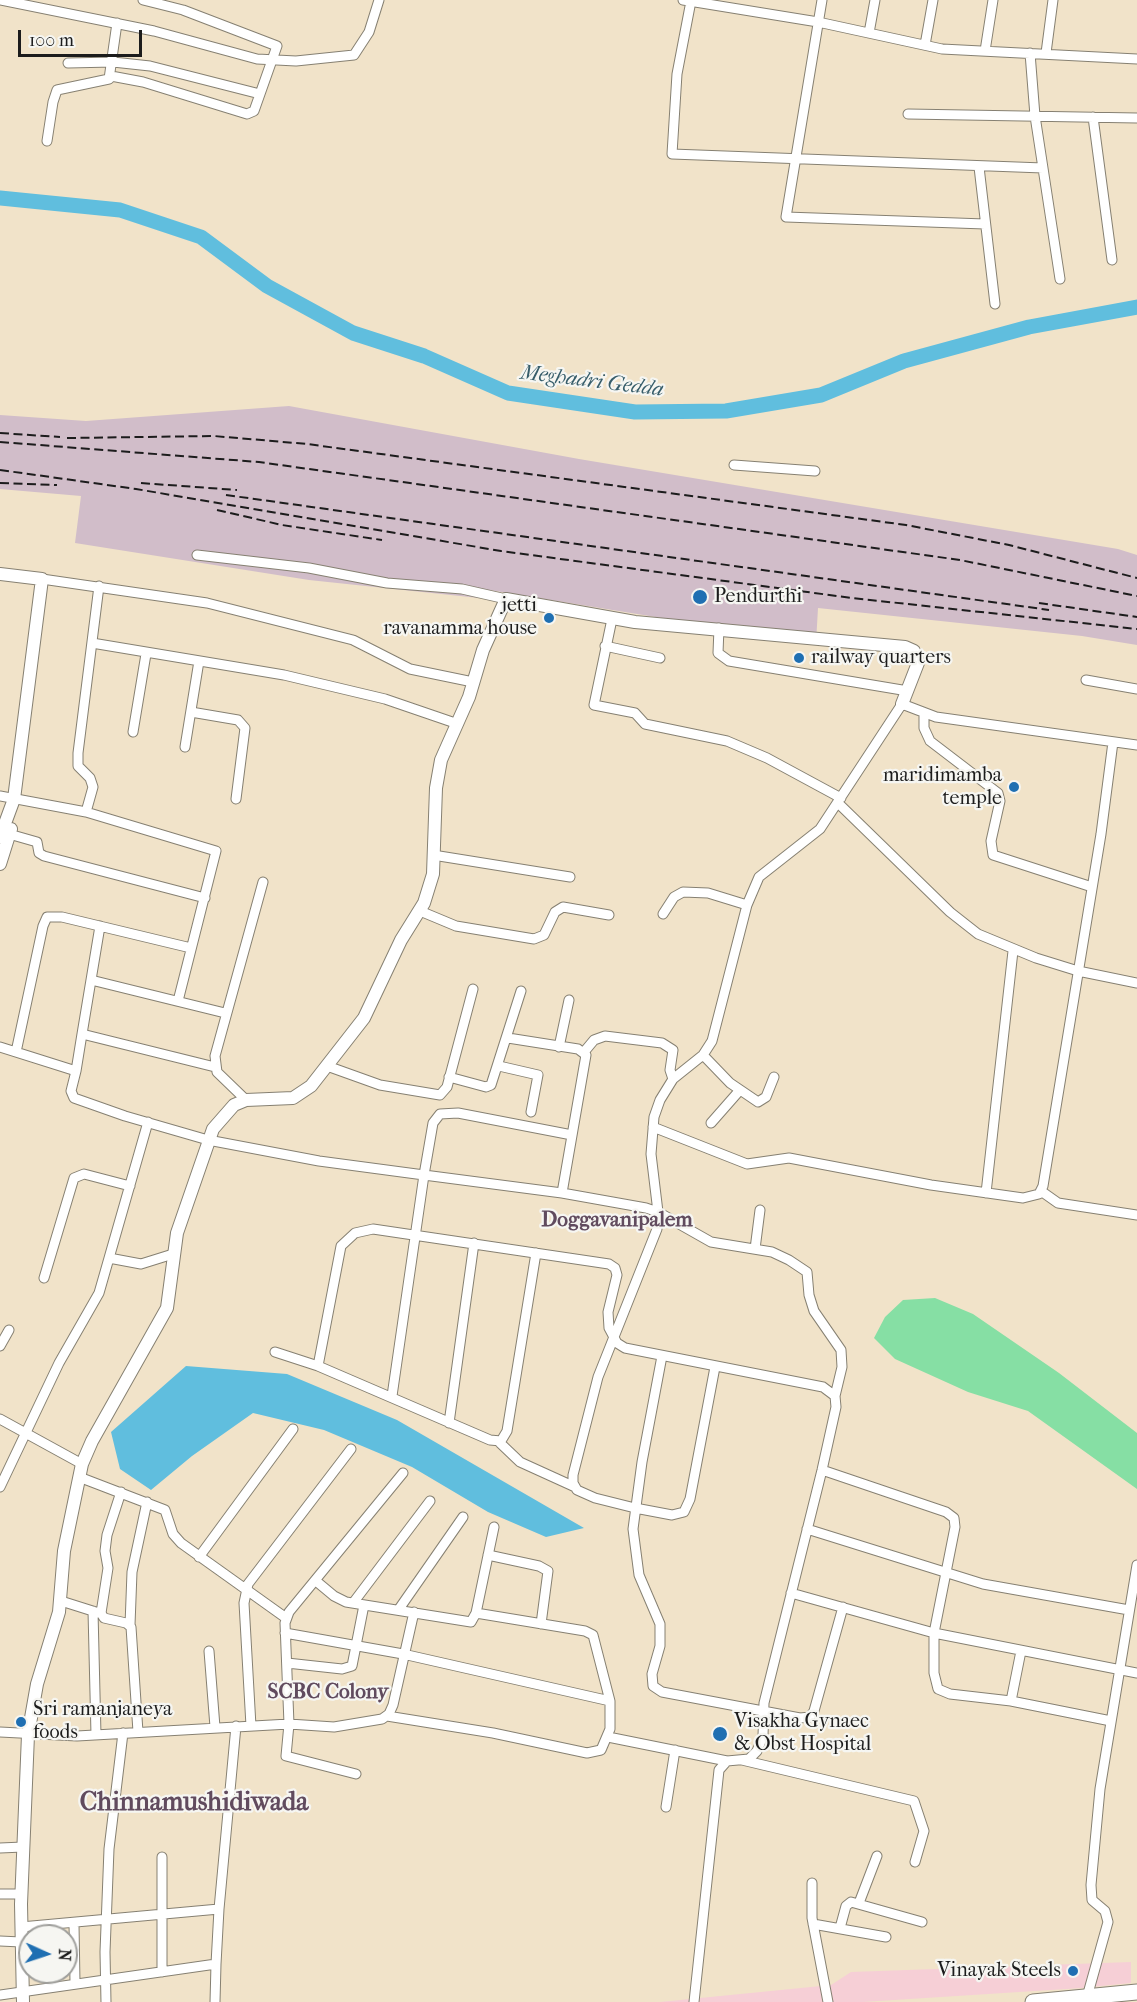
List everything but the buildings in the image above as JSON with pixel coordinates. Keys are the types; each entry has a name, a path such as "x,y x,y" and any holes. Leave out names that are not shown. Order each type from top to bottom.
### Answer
{"main road":[{"path":"1033,2002 1086,1999 1137,1992"},
{"path":"1107,2002 1137,1998"}],"street":[{"path":"1,0 117,23 234,54 273,61 333,59 354,55 367,38 379,0"},
{"path":"111,76 143,82 249,115 254,112 277,46 183,10 143,0"},
{"path":"822,0 786,217 985,224"},
{"path":"869,33 875,0"},
{"path":"925,45 933,0"},
{"path":"985,51 993,0"},
{"path":"1046,53 1053,0"},
{"path":"1043,168 672,154 677,74 687,1 818,22 942,49 1137,58"},
{"path":"47,141 57,90 76,84 105,81 111,76 117,23"},
{"path":"1030,52 1035,116 1060,279"},
{"path":"68,63 113,62 166,69 260,94"},
{"path":"908,114 1137,118"},
{"path":"1093,117 1112,260"},
{"path":"979,167 995,304"},
{"path":"734,465 815,471"},
{"path":"198,555 330,570 387,583 462,590 612,619 905,647 914,651 918,663 902,704 863,760 840,801 820,829 759,877 747,905 712,1041 703,1055 673,1079 660,1100 653,1126 651,1154 658,1212 654,1242 612,1337 598,1377 573,1475 575,1487"},
{"path":"0,574 99,586 229,609 353,640 410,669 473,682"},
{"path":"0,864 4,836 14,799 42,579"},
{"path":"86,812 93,787 90,778 78,766 77,760 99,586"},
{"path":"21,1924 28,1735 37,1684 61,1601 64,1551 82,1464 92,1441 167,1308 171,1296 173,1254 183,1211 208,1140 226,1110 246,1100 293,1098 311,1086 371,1006 401,940 420,910 431,882 438,771 445,748 458,723 483,650 506,599"},
{"path":"612,619 594,699 596,706 635,713 645,724 727,741 767,758 840,801 950,912 978,934 1013,951 1078,970 1137,983"},
{"path":"719,628 718,653 729,661 908,691"},
{"path":"92,644 313,682 385,699 458,723"},
{"path":"605,646 660,658"},
{"path":"133,732 146,654"},
{"path":"185,747 199,661"},
{"path":"1086,680 1137,689"},
{"path":"902,704 924,715 1137,745"},
{"path":"191,712 238,720 245,728 236,799"},
{"path":"924,715 924,728 930,741 998,793 1000,807 991,853 1092,887"},
{"path":"653,1126 747,1164 789,1158 986,1193 1031,1198 1041,1191 1092,887 1113,742"},
{"path":"0,796 86,812 216,851 178,1001"},
{"path":"4,836 37,842 39,853 44,856 205,898"},
{"path":"434,855 570,877"},
{"path":"215,1067 225,1013 262,882"},
{"path":"663,914 674,897 683,892 708,894 747,905"},
{"path":"420,910 456,926 534,939 544,935 555,912 563,907 609,915"},
{"path":"16,1052 47,917 56,915 191,948"},
{"path":"100,926 71,1091 76,1100 208,1140 319,1161 562,1193 658,1212 711,1242 778,1254 807,1272 809,1295 814,1311 841,1350 843,1367 822,1470 763,1710 765,1729 760,1744 753,1756 742,1760 727,1761 608,1737"},
{"path":"986,1193 1013,951"},
{"path":"91,980 225,1013"},
{"path":"327,1066 380,1085 436,1096 443,1094 473,989"},
{"path":"449,1077 489,1086 499,1066 521,991"},
{"path":"559,1047 569,1000"},
{"path":"82,1034 215,1067 246,1100"},
{"path":"562,1193 587,1063 584,1052 589,1044 605,1036 662,1043 673,1050 670,1070 673,1079"},
{"path":"508,1038 584,1052"},
{"path":"0,1049 76,1071"},
{"path":"703,1055 740,1090 761,1102 766,1097 774,1077"},
{"path":"499,1066 538,1075 531,1112"},
{"path":"711,1123 740,1090"},
{"path":"392,1396 433,1124 440,1114 458,1113 572,1135"},
{"path":"0,1485 62,1356 99,1293 148,1122"},
{"path":"44,1278 74,1178 84,1174 130,1186"},
{"path":"1041,1191 1058,1203 1137,1215"},
{"path":"755,1249 760,1210"},
{"path":"318,1366 341,1246 350,1237 365,1230 415,1234 603,1262 615,1268 616,1281 607,1320 612,1337 625,1348 824,1387 836,1396"},
{"path":"449,1423 474,1243"},
{"path":"498,1441 503,1440 507,1431 537,1253"},
{"path":"110,1258 141,1264 173,1254"},
{"path":"0,1346 9,1330"},
{"path":"275,1352 318,1366 392,1396 449,1423 498,1441 520,1462 595,1498 672,1515 687,1509 715,1366"},
{"path":"662,1356 635,1508 633,1542 639,1575 657,1613 660,1632 652,1674 653,1686 662,1692 800,1718 812,1714 843,1607"},
{"path":"0,1419 82,1464"},
{"path":"199,1557 293,1429"},
{"path":"251,1726 244,1621 246,1590 260,1566 351,1449"},
{"path":"822,1470 952,1515 955,1524 934,1634 934,1673 938,1689 950,1694 1011,1701 1111,1721"},
{"path":"357,1774 289,1759 286,1754 289,1724 286,1618 403,1473"},
{"path":"79,1477 147,1502 168,1513 176,1538 199,1557 286,1618"},
{"path":"96,1735 97,1612 108,1568 105,1551 107,1535 121,1492"},
{"path":"353,1603 430,1501"},
{"path":"138,1732 130,1625 132,1572 147,1502"},
{"path":"399,1609 463,1517"},
{"path":"316,1581 334,1596 353,1603 399,1609 468,1623 476,1613 494,1527"},
{"path":"807,1529 945,1574 1020,1592 1058,1596 1129,1610"},
{"path":"488,1555 539,1566 548,1572 541,1624"},
{"path":"1086,1999 1108,1922 1106,1911 1095,1903 1090,1893 1100,1790 1137,1565"},
{"path":"792,1593 934,1634 1137,1673"},
{"path":"61,1601 97,1612 104,1618 130,1625"},
{"path":"287,1663 346,1669 354,1663 364,1605"},
{"path":"387,1716 393,1705 414,1612"},
{"path":"0,1732 28,1735 96,1735 236,1726 289,1724 334,1726 387,1716 594,1754 602,1750 608,1737 610,1701 593,1635 585,1631 476,1613"},
{"path":"285,1633 358,1644 610,1701"},
{"path":"209,1651 215,1727"},
{"path":"1011,1701 1021,1651"},
{"path":"215,2002 219,1909 236,1726"},
{"path":"106,2002 105,1920 109,1849 123,1733"},
{"path":"666,1807 675,1750"},
{"path":"742,1760 914,1801 924,1831 915,1862"},
{"path":"694,2002 718,1775 720,1767 727,1761"},
{"path":"0,1848 23,1847"},
{"path":"859,1903 877,1856"},
{"path":"162,1857 162,1971"},
{"path":"812,1883 813,1924 828,2002"},
{"path":"0,1894 21,1894"},
{"path":"840,1928 848,1903 859,1903 922,1922"},
{"path":"74,1924 219,1909"},
{"path":"813,1924 886,1937"},
{"path":"0,1941 18,1942"},
{"path":"78,1982 216,1964"},
{"path":"0,1995 23,1997 71,1984"}],"shaded area":[{"path":"289,406 579,459 1118,549 1137,555 1137,645 1082,636 818,608 816,643 489,590 479,598 309,580 75,543 81,496 0,489 0,415 86,421"},
{"path":"1131,1962 1131,1983 1082,1988 863,2002 660,2002 831,1985 851,1972"}],"green space":[{"path":"935,1298 973,1314 1059,1373 1137,1433 1137,1489 1028,1411 968,1392 895,1359 874,1338 885,1317 903,1300"}],"water":[{"path":"186,1366 287,1374 397,1420 584,1528 546,1537 488,1512 412,1467 324,1430 253,1413 192,1456 151,1490 120,1469 111,1432"}],"waterway":[{"name":"Meghadri Gedda","path":"0,198 120,210 201,237 267,286 353,333 424,356 508,393 635,412 726,411 821,395 904,361 1029,327 1137,307"}],"railway":[{"path":"0,433 60,437"},
{"path":"67,438 214,436 307,444 906,525 1009,545 1137,578"},
{"path":"0,442 259,462 960,560 1137,596"},
{"path":"0,470 136,489 501,551 852,598 1137,629"},
{"path":"0,483 57,485"},
{"path":"141,483 237,490"},
{"path":"226,495 1049,610"},
{"path":"217,510 282,525 382,540"},
{"path":"1039,603 1137,617"}],"place":[{"name":"Pendurthi","path":"700,597"},
{"name":"jetti ravanamma house","path":"549,618"},
{"name":"railway quarters","path":"799,658"},
{"name":"maridimamba temple","path":"1014,787"},
{"name":"Sri ramanjaneya foods","path":"21,1722"},
{"name":"Visakha Gynaec & Obst Hospital","path":"720,1734"},
{"name":"Vinayak Steels","path":"1073,1971"}],"district":[{"name":"Doggavanipalem","path":"617,1221"},
{"name":"SCBC Colony","path":"328,1693"},
{"name":"Chinnamushidiwada","path":"194,1804"}]}
